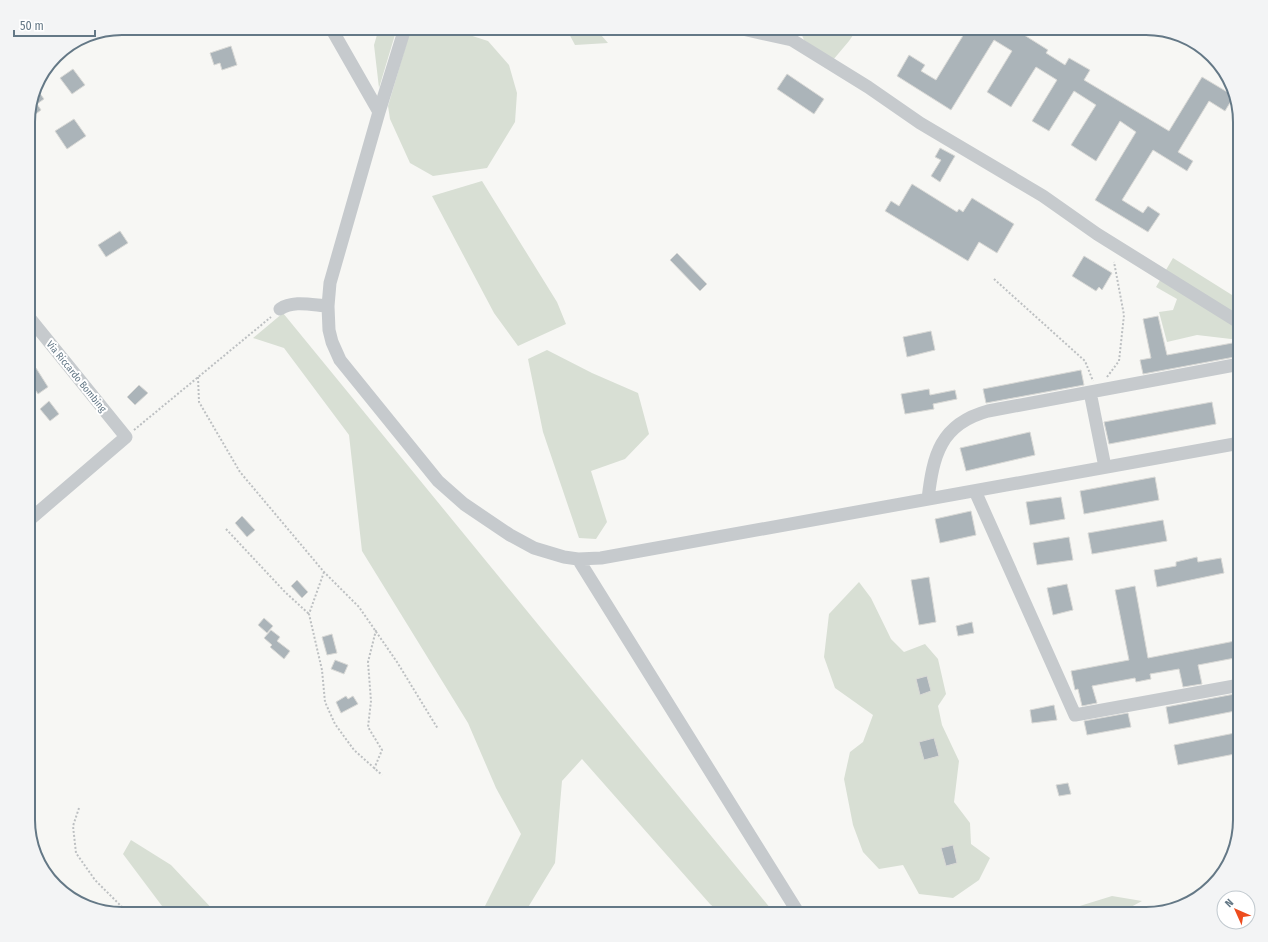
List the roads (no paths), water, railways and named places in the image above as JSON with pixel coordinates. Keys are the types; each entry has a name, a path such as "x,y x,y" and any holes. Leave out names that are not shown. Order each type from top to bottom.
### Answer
{"street":[{"path":"335,35 379,112"},
{"path":"403,35 330,283 328,306 330,336 340,360 444,487 476,512 510,535 534,548 553,555 578,559 601,558 1233,444"},
{"path":"770,35 792,40 868,86 920,123 1043,196 1097,234 1233,319"},
{"path":"280,310 289,304 328,306"},
{"name":"Via Riccardo Bombing","path":"35,325 126,437 35,515"},
{"path":"928,499 932,468 940,445 951,431 965,420 977,414 1233,365"},
{"path":"1093,392 1105,467"},
{"path":"976,491 1075,715 1233,686"},
{"path":"578,559 795,907"}]}
